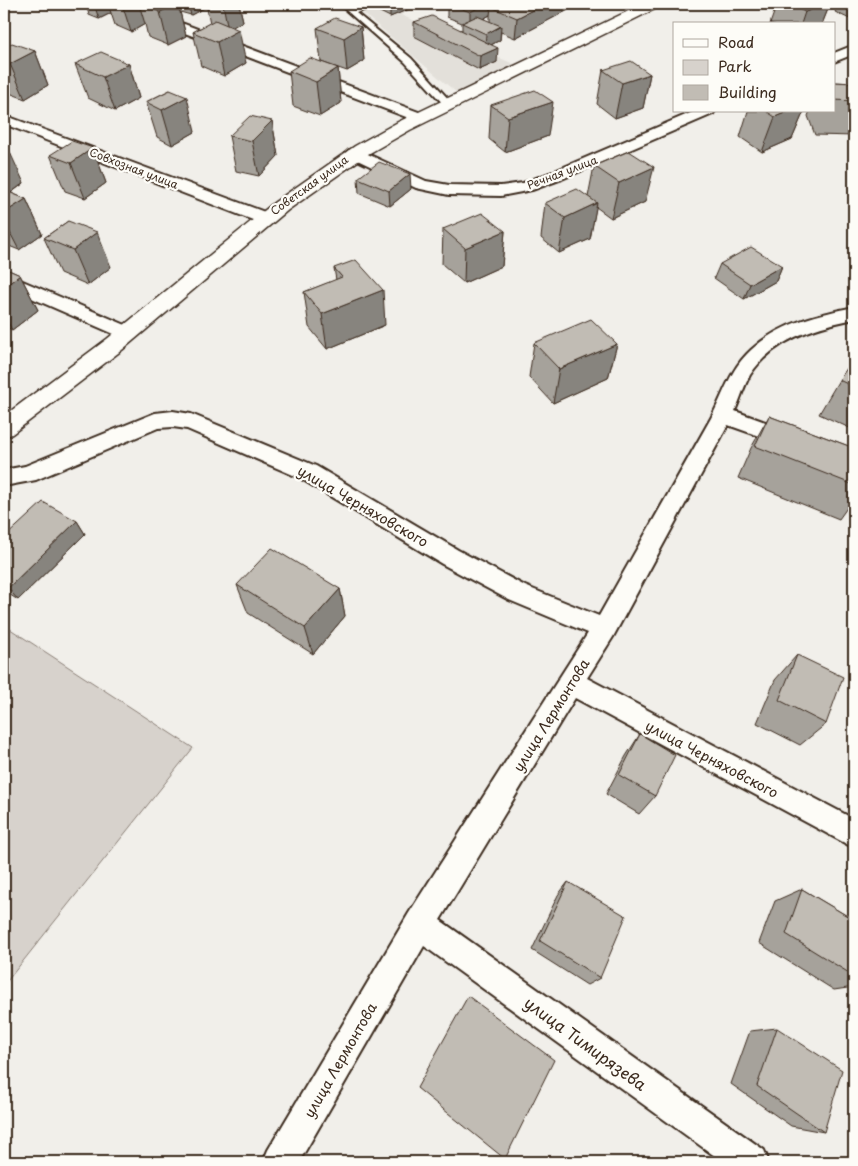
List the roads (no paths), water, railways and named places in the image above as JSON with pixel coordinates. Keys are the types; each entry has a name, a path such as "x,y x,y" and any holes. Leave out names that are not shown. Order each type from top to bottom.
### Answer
{"street":[{"path":"120,4 419,117"},
{"name":"Советская улица","path":"4,428 128,334 264,218 354,153 419,117 449,105 654,4"},
{"path":"836,57 854,49"},
{"name":"Речная улица","path":"354,153 422,185 448,190 501,191 526,187 556,176 706,112"},
{"name":"Совхозная улица","path":"4,119 264,218"},
{"path":"4,278 128,334"},
{"name":"улица Лермонтова","path":"280,1162 420,924 604,629 723,415 742,372 757,355 774,341 795,329 816,321 854,313"},
{"path":"723,415 854,462"},
{"name":"улица Черняховского","path":"4,478 28,474 155,421 173,419 191,422 308,472 450,558 517,593 604,629"},
{"name":"улица Черняховского","path":"571,683 854,834"},
{"name":"улица Тимирязева","path":"420,924 752,1162"}],"lane":[{"path":"342,4 408,60 449,105"},
{"path":"352,12 375,4"}]}
